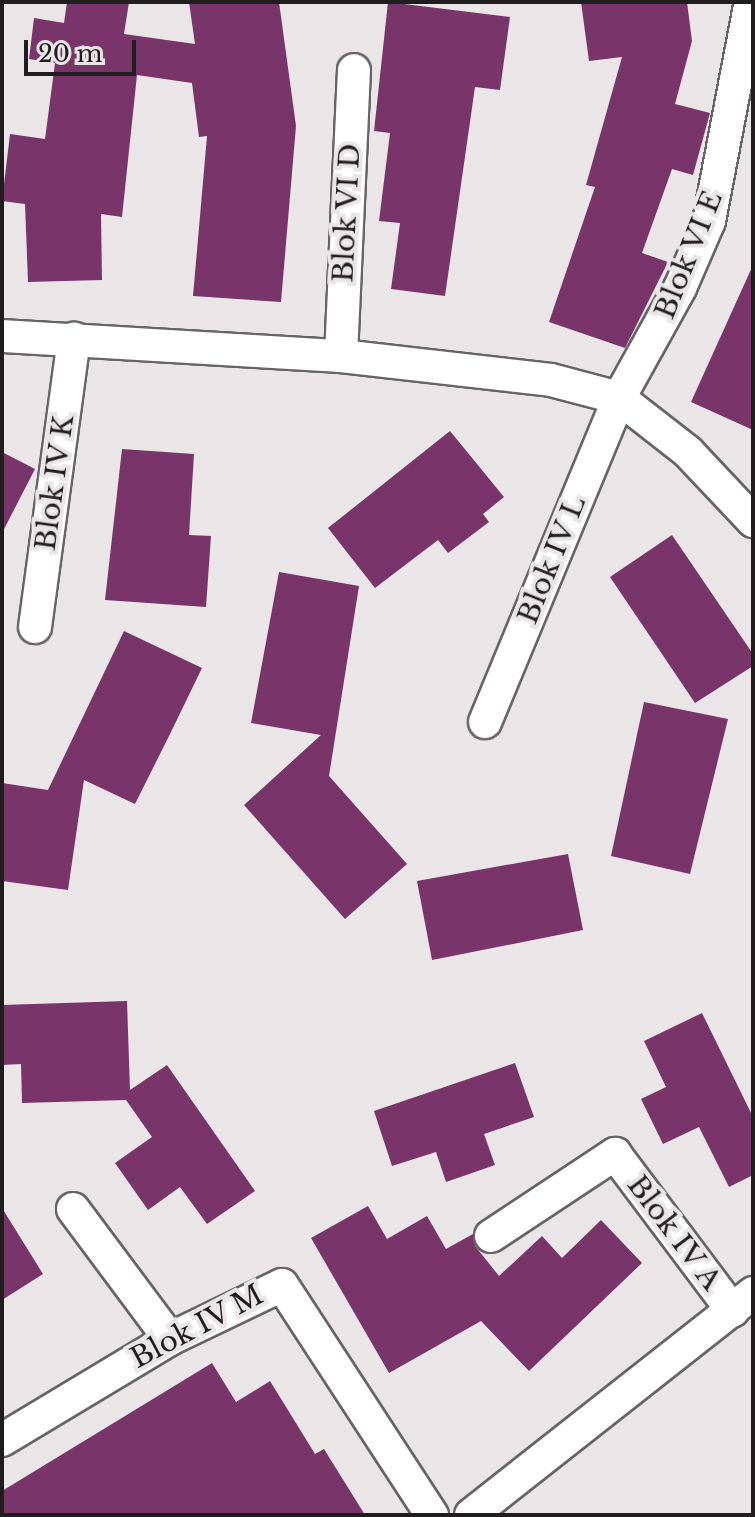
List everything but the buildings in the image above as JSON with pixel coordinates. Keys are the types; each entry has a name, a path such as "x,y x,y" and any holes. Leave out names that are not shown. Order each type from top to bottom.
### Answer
{"street":[{"name":"Blok VI E","path":"619,398 680,288 709,221 750,7"},
{"name":"Blok VI D","path":"341,356 354,70"},
{"path":"2,336 341,356 551,380 619,398 688,452 753,521"},
{"name":"Blok IV K","path":"35,627 74,339"},
{"name":"Blok IV L","path":"485,722 619,398"},
{"name":"Blok IV A","path":"491,1236 615,1154 743,1302"},
{"path":"73,1209 170,1339"},
{"name":"Blok IV M","path":"2,1440 170,1339 282,1285 432,1515"},
{"path":"471,1515 743,1302"}]}
